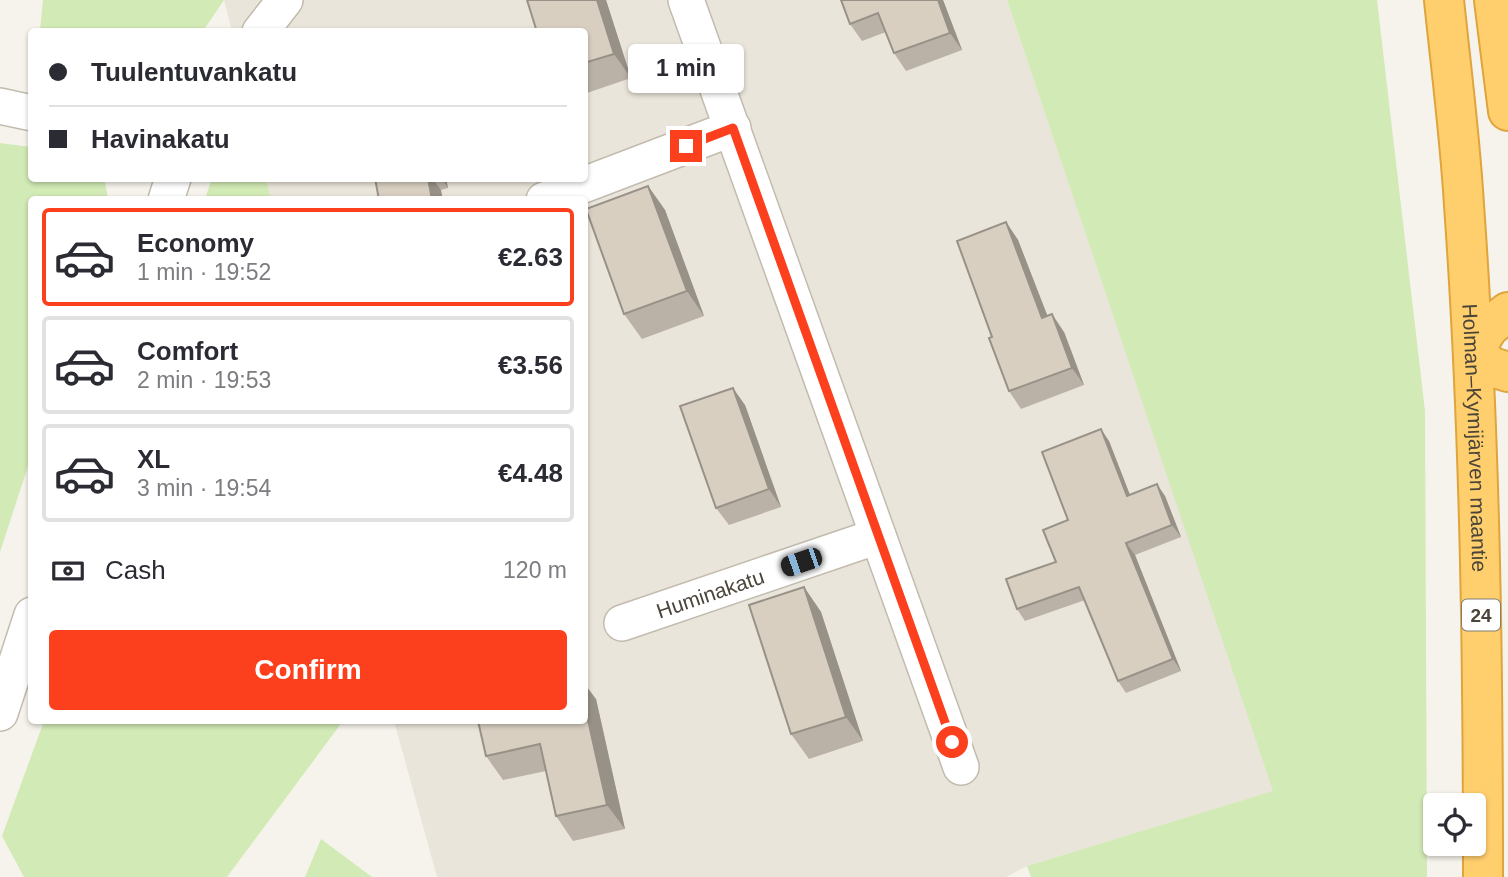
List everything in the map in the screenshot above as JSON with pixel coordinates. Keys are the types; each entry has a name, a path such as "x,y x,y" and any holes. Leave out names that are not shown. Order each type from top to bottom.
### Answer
{"highway":[{"name":"Holman–Kymijärven maantie","path":"1444,0 1464,203 1473,352 1483,673 1483,877"},
{"path":"1494,0 1508,111"},
{"path":"1508,312 1489,327 1473,352 1492,367 1508,372"}],"street":[{"path":"263,28 285,0"},
{"path":"686,0 961,768"},
{"path":"0,106 28,112"},
{"path":"554,196 733,128"},
{"name":"Huminakatu","path":"622,623 878,536"},
{"path":"0,713 28,627"}],"shaded area":[{"path":"224,0 1007,0 1274,791 1027,866 1006,877 437,877 395,724 588,724 588,196 270,196 267,182 588,182 588,28 231,28"}],"green space":[{"path":"43,0 224,0 205,28 40,28"},
{"path":"1007,0 1377,0 1425,411 1427,793 1423,793 1423,856 1427,856 1427,877 1031,877 1027,866 1273,791"},
{"path":"0,143 28,147 28,182 105,182 108,196 28,196 28,466 0,552"},
{"path":"211,182 267,182 270,196 206,196"},
{"path":"43,724 341,724 227,877 24,877 2,836"},
{"path":"321,839 372,877 305,877"}],"building":[{"path":"527,0 597,0 614,54 588,62 588,28 536,28"},
{"path":"841,0 938,0 950,33 894,53 878,13 850,24"},
{"path":"376,182 429,182 431,196 378,196"},
{"path":"648,186 687,291 624,314 588,208"},
{"path":"1006,222 1042,318 1052,314 1072,368 1009,391 957,241"},
{"path":"733,388 769,489 716,508 680,406"},
{"path":"1101,429 1127,496 1157,484 1172,525 1126,543 1173,659 1118,681 1079,587 1017,609 1006,579 1056,562 1043,530 1068,520 1042,452"},
{"path":"804,587 846,717 791,734 749,605"},
{"path":"588,720 607,805 556,816 540,744 486,756 479,724 588,724"}],"route":[{"path":"686,146 733,128 952,742"}]}
